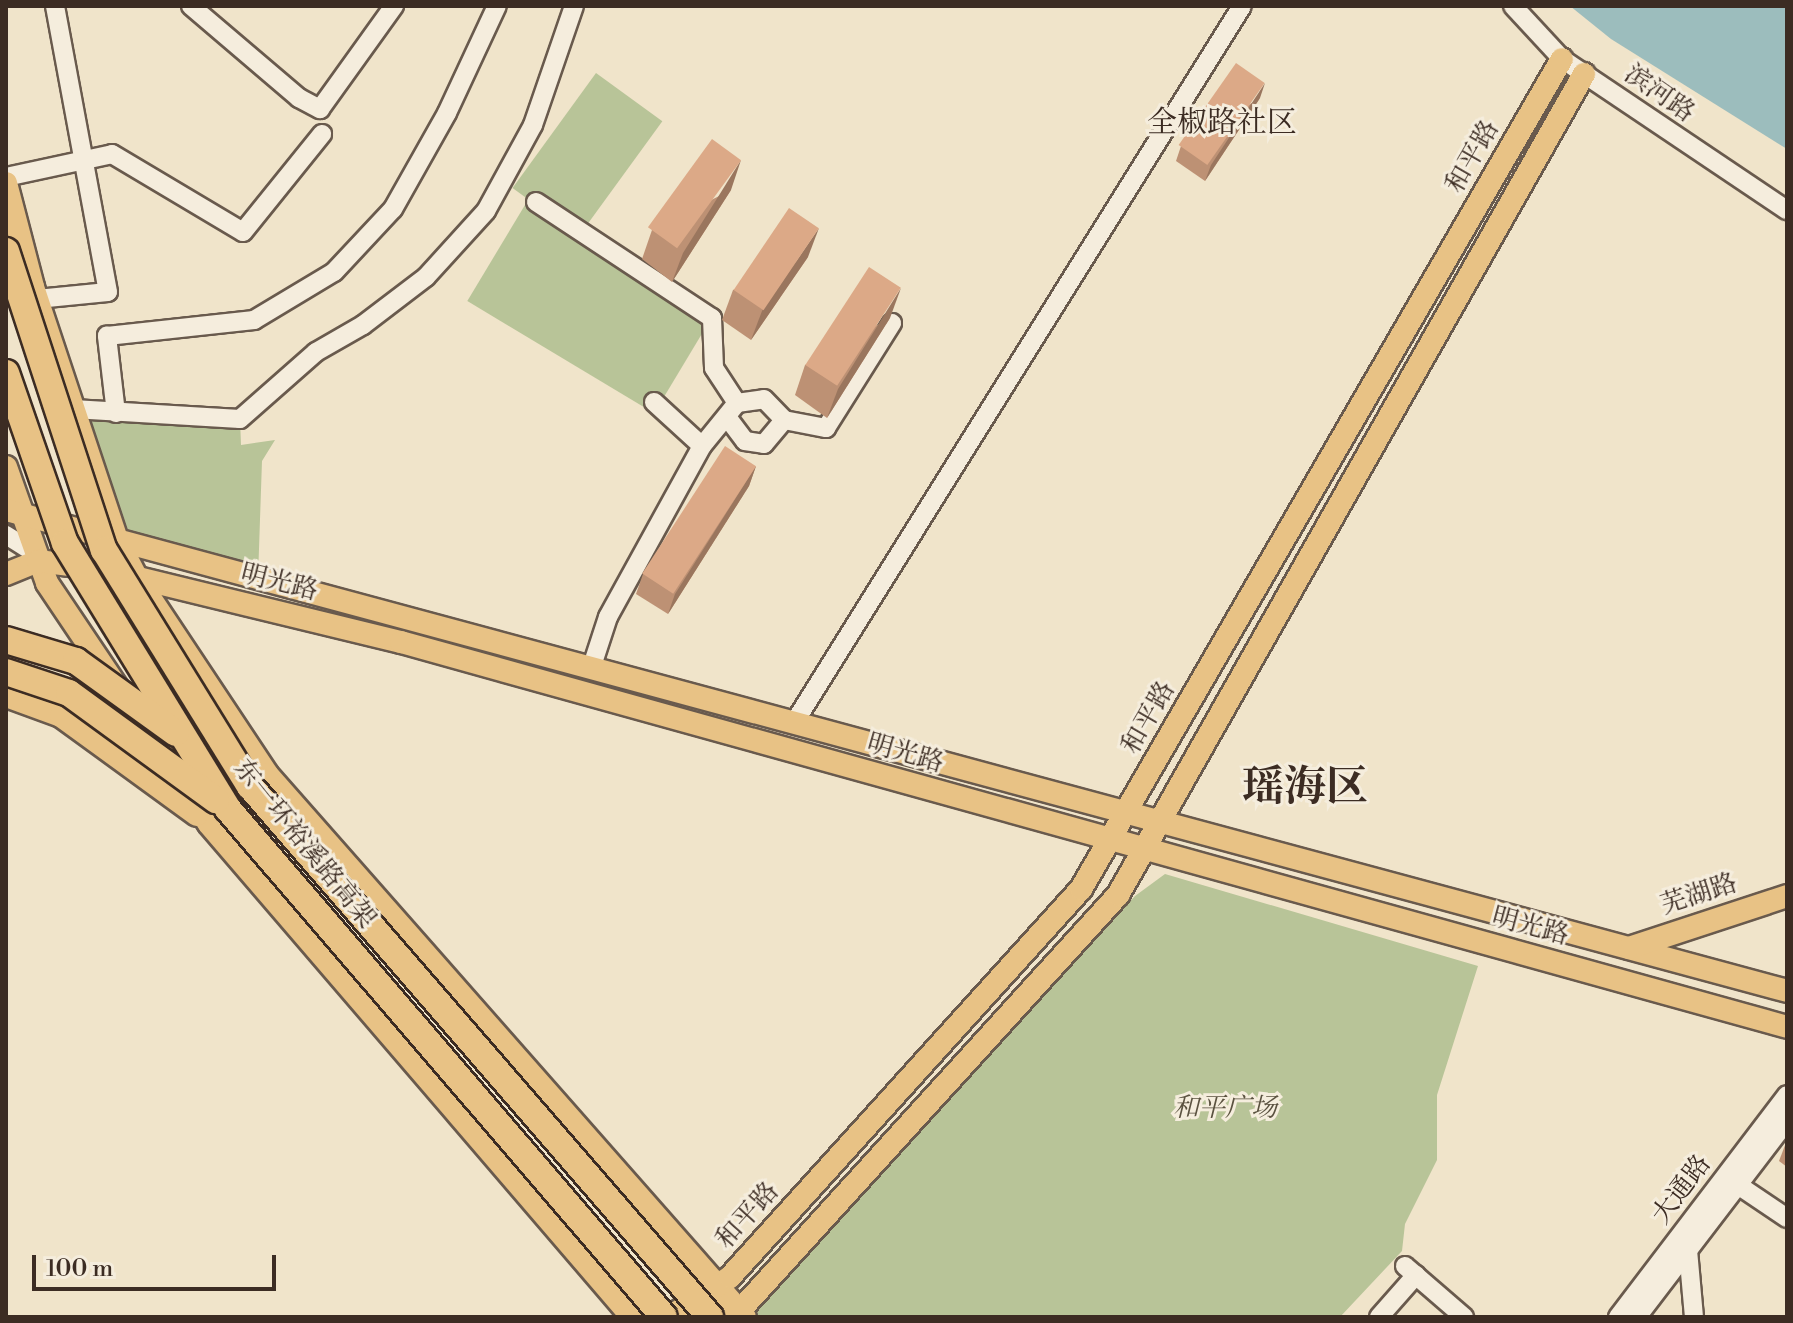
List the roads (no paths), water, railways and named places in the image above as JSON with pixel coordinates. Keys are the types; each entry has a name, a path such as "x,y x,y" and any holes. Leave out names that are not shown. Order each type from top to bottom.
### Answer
{"highway":[{"name":"东一环裕溪路高架","path":"6,251 104,550 250,786 710,1317"},
{"name":"东一环裕溪路高架","path":"6,373 65,543 218,816 667,1317"},
{"path":"6,640 76,661 250,786"},
{"path":"6,672 69,693 218,816"}],"main road":[{"name":"和平路","path":"667,1317 717,1286 1081,889 1562,59"},
{"path":"6,183 37,299 73,409 117,540 137,578 267,774 740,1315 1118,895 1584,74"},
{"path":"6,467 13,512 41,559 47,583 218,816 632,1317"},
{"name":"明光路","path":"13,512 1787,991"},
{"name":"明光路","path":"41,559 137,578 401,642 1787,1027"},
{"path":"6,574 41,559"},
{"path":"6,696 61,716 218,816"},
{"name":"芜湖路","path":"1628,948 1787,896"}],"street":[{"path":"37,299 108,292 55,6"},
{"path":"191,6 299,98 320,109 394,6"},
{"path":"116,413 107,336 254,320 334,272 393,209 447,113 497,6"},
{"path":"73,409 240,419 316,352 363,325 426,277 486,211 533,125 574,6"},
{"path":"794,723 1242,6"},
{"name":"滨河路","path":"1513,6 1562,59 1787,210"},
{"path":"6,177 112,154 243,232 322,134"},
{"path":"536,202 712,318 714,368 745,441 764,444 784,420"},
{"path":"591,669 608,617 702,446 732,410 764,399 784,420 826,428 892,323"},
{"path":"654,402 702,446"},
{"path":"6,535 182,646"},
{"name":"大通路","path":"1618,1317 1787,1095"},
{"name":"大通路","path":"1637,1317 1787,1121"},
{"path":"1738,1185 1787,1218"},
{"path":"1688,1250 1694,1317"},
{"path":"1379,1317 1410,1270 1464,1317"},
{"path":"1651,1298 1660,1317"}],"water":[{"path":"1570,6 1787,6 1787,149 1611,39"}],"district":[{"name":"全椒路社区","path":"1222,123"},
{"name":"瑶海区","path":"1305,788"}],"park label":[{"name":"和平广场","path":"1225,1109"}]}
